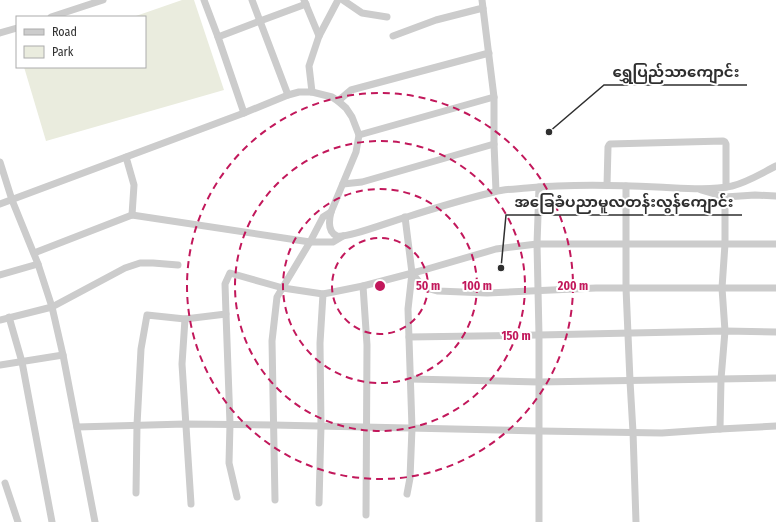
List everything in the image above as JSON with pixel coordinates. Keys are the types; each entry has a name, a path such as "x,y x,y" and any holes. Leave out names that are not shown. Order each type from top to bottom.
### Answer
{"street":[{"path":"54,16 91,2 104,0"},
{"path":"204,0 244,113"},
{"path":"252,0 288,94"},
{"path":"312,92 309,66 319,36 338,0"},
{"path":"343,0 362,13 387,17"},
{"path":"482,0 494,97 496,191"},
{"path":"218,37 305,2 319,36"},
{"path":"393,36 436,20 483,8"},
{"path":"0,33 16,28"},
{"path":"338,101 351,90 489,53"},
{"path":"0,204 244,113 288,94 312,92 332,97 346,108 352,117 359,135 356,152 328,221 331,230 338,236 344,236"},
{"path":"359,135 494,97"},
{"path":"607,185 608,147 610,144 723,141 726,144 726,187"},
{"path":"343,184 362,182 494,144"},
{"path":"126,157 134,186 132,215"},
{"path":"0,162 12,200 34,253 52,307 63,355 95,522"},
{"path":"34,253 132,215 310,242 333,242 344,236 496,191 539,187 607,185 695,189 726,187 751,179 776,166"},
{"path":"626,186 626,288 636,522"},
{"path":"539,187 537,244 539,336 539,522"},
{"path":"695,189 725,197 755,195 776,196"},
{"path":"720,429 721,379 725,331 722,288 725,244 725,197"},
{"path":"275,500 272,341 277,297 323,217 331,212"},
{"path":"405,217 412,273 408,309 412,428 410,478 407,494"},
{"path":"237,497 230,462 225,284 230,273 283,288 323,294 363,286 496,249 537,244 776,244"},
{"path":"0,320 52,307 125,268 140,263 178,266"},
{"path":"0,275 38,264"},
{"path":"412,273 423,287 438,292 487,293 596,288 776,288"},
{"path":"363,286 367,344 366,515"},
{"path":"320,503 320,343 323,294"},
{"path":"136,493 137,425 141,349 147,315 185,319 226,314"},
{"path":"9,317 22,362 52,522"},
{"path":"185,319 182,364 191,504"},
{"path":"409,337 539,336 725,331 776,332"},
{"path":"0,365 63,355"},
{"path":"410,380 539,382 776,378"},
{"path":"77,427 230,424 662,433 776,426"},
{"path":"5,483 18,522"}],"green space":[{"path":"182,0 194,0 224,90 46,141 24,68 146,68 146,16 136,16"}],"place":[{"name":"ရွှေပြည်သာကျောင်း","path":"549,132"},
{"name":"အခြေခံပညာမူလတန်းလွန်ကျောင်း","path":"501,268"}]}
